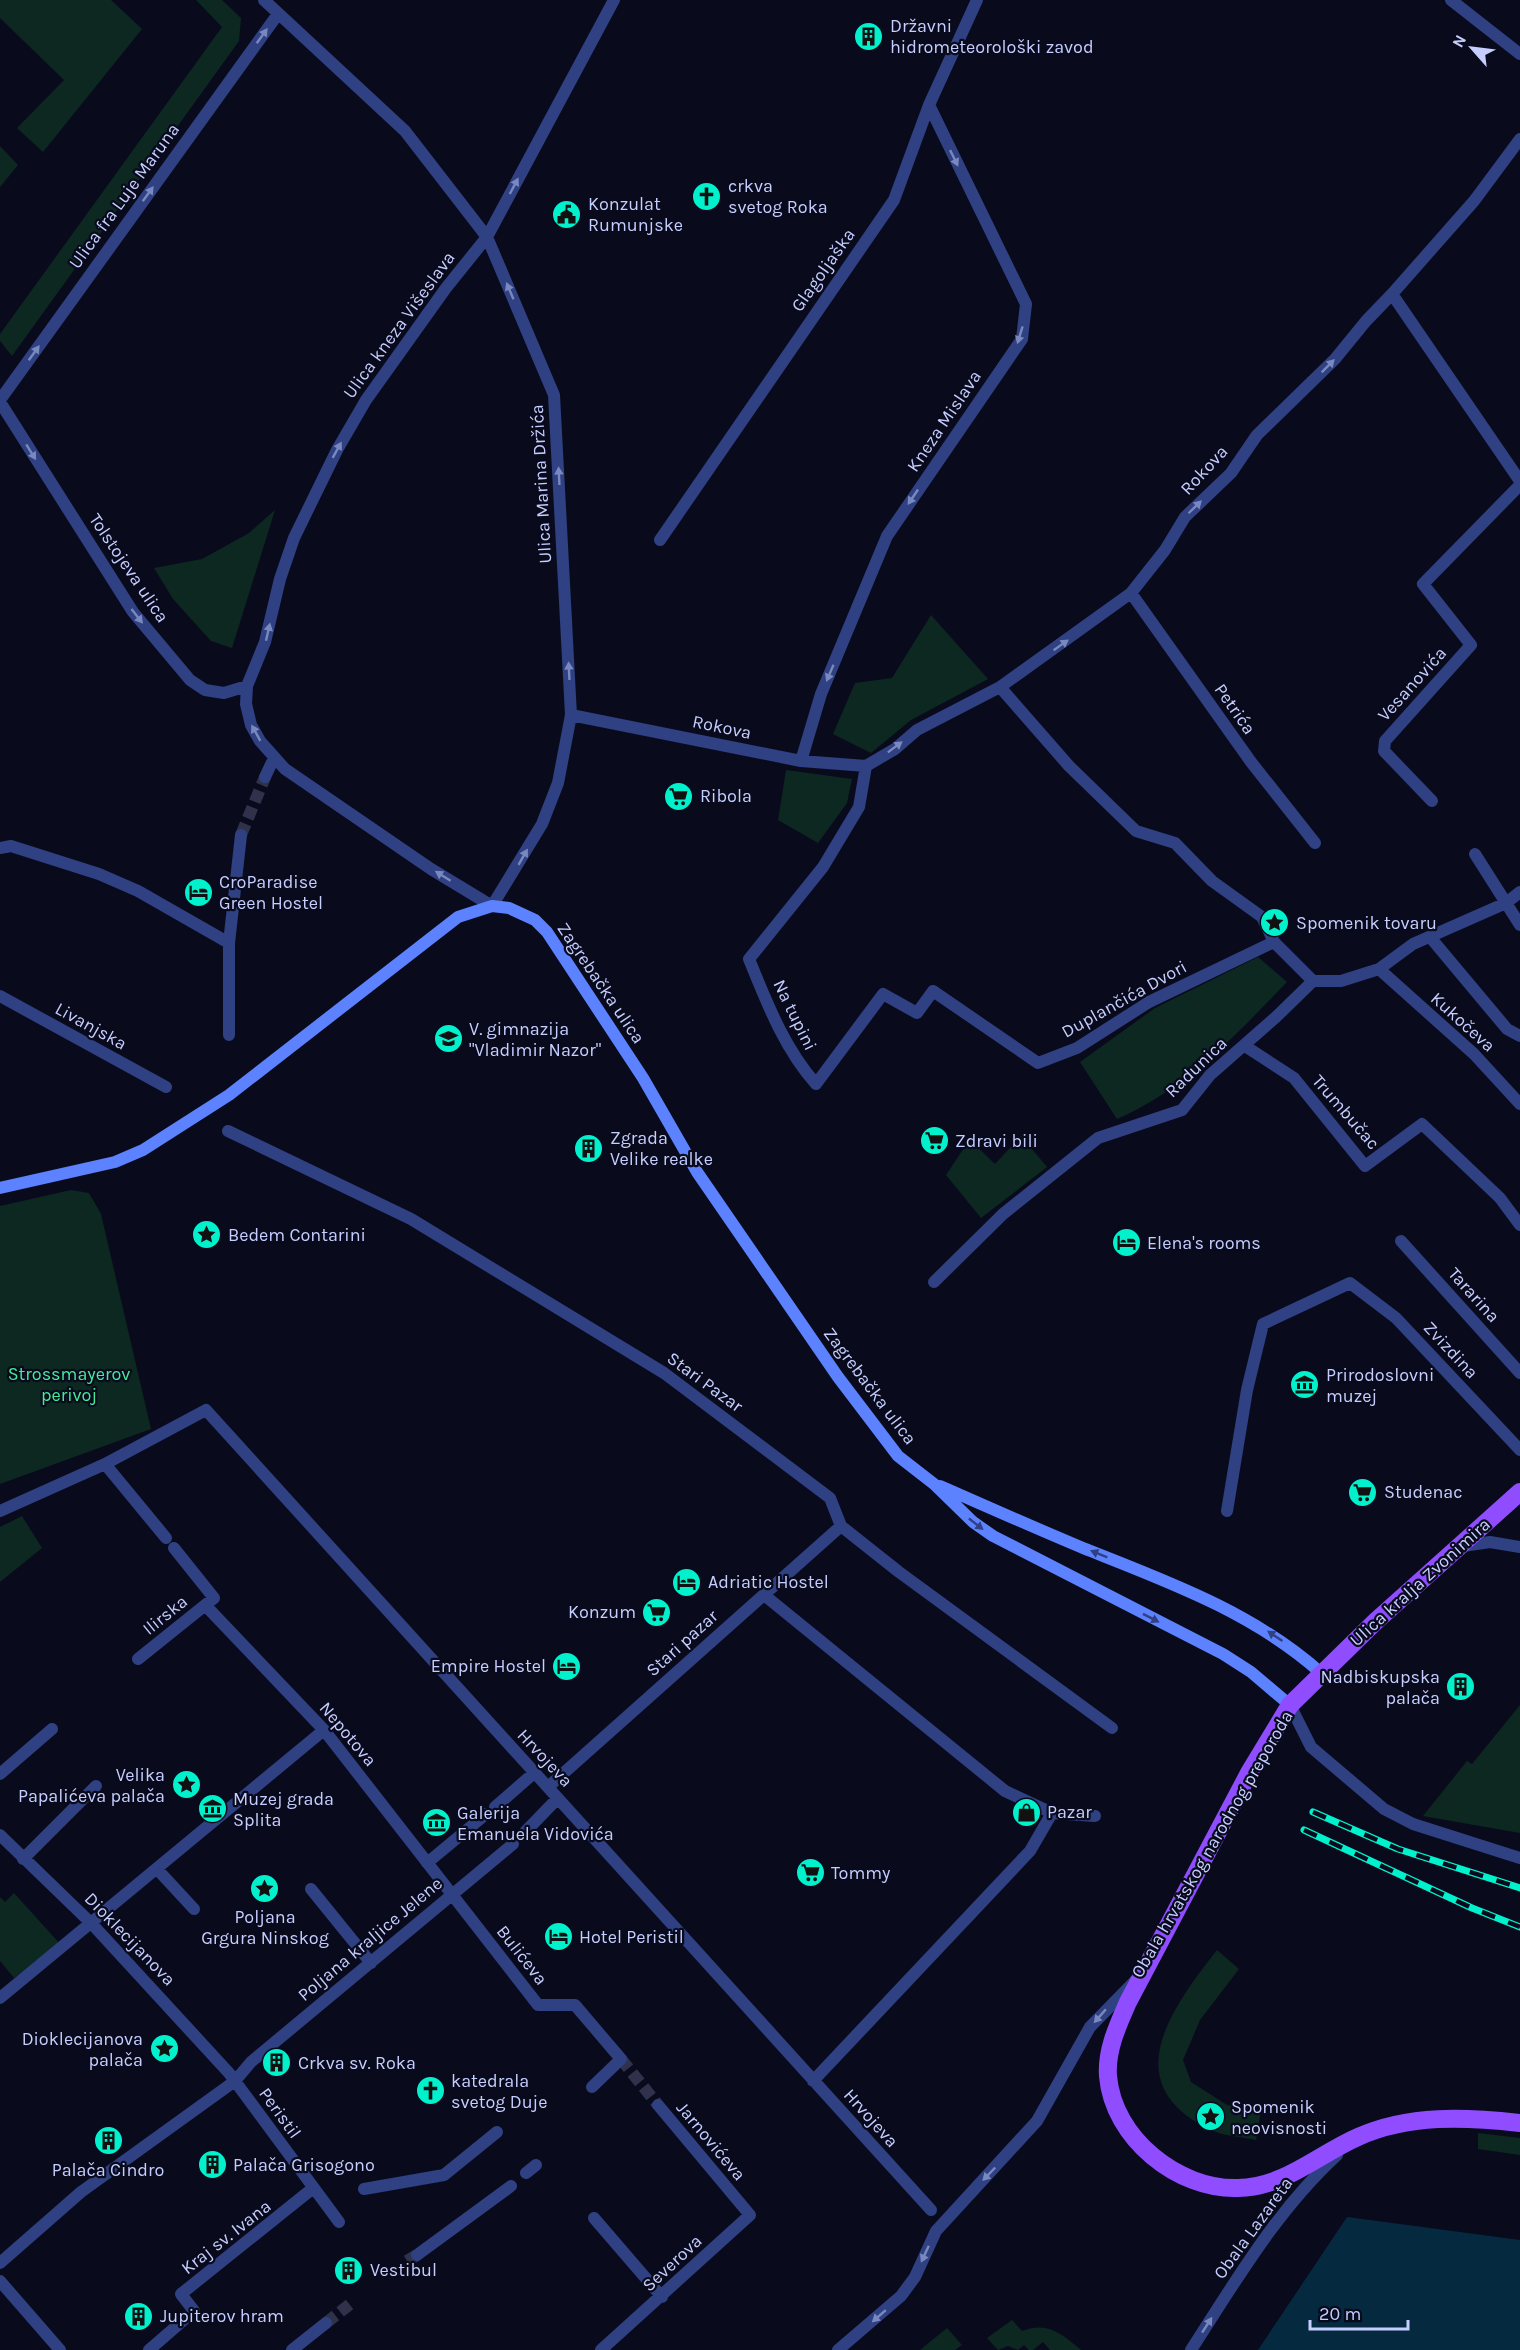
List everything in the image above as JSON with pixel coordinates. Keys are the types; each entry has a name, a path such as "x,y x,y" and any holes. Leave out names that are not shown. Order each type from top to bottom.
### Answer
{"main road":[{"name":"Ulica kralja Zvonimira","path":"1321,1672 1520,1492"},
{"name":"Obala hrvatskog narodnog preporoda","path":"1142,1975 1259,1755 1290,1706 1321,1672"},
{"path":"1142,1975 1115,2033 1107,2074 1110,2090 1125,2124 1148,2152 1162,2163 1203,2185 1238,2188 1258,2186 1300,2170 1376,2129 1437,2119 1481,2119 1520,2123"}],"street":[{"name":"Ulica Marina Držića","path":"264,0 405,131 487,237 555,395 571,715 558,783 542,824 492,906"},
{"name":"Ulica kneza Višeslava","path":"247,686 266,642 280,579 294,538 337,450 366,400 446,288 487,237 614,0"},
{"name":"Glagoljaška","path":"660,540 894,200 929,105 977,0"},
{"path":"1451,0 1520,54"},
{"name":"Ulica fra Luje Maruna","path":"0,401 278,14"},
{"name":"Kneza Mislava","path":"801,761 821,694 887,536 1022,339 1026,304 929,105"},
{"name":"Rokova","path":"571,715 801,761 866,766 895,749 917,730 1000,687 1131,593 1165,550 1185,517 1231,473 1257,435 1335,359 1366,321 1474,201 1520,139"},
{"name":"Vesanovića","path":"1392,294 1520,483 1424,584 1471,645 1385,741 1384,752 1432,801"},
{"name":"Tolstojeva ulica","path":"0,401 133,612 190,680 205,690 224,693 247,686"},
{"name":"Petrića","path":"1131,593 1251,762 1315,843"},
{"path":"247,686 246,704 251,725 274,758 431,869 492,906"},
{"path":"1000,687 1069,766 1136,831 1175,843 1212,881 1262,917 1274,942 1312,981 1341,981 1379,969 1413,944 1506,903 1520,892"},
{"path":"265,777 274,758"},
{"name":"Na tupini","path":"816,1083 801,1066 772,1015 750,959 823,867 859,807 866,766"},
{"path":"229,1035 229,943 241,835"},
{"path":"0,848 11,846 109,878 138,891 229,943"},
{"path":"1475,854 1520,925"},
{"name":"Zagrebačka ulica","path":"0,1188 115,1162 143,1150 229,1095 458,916 492,906 523,913 535,920 547,932 643,1078 697,1172 838,1377 898,1455 934,1484 973,1522 993,1536 1223,1654 1251,1672 1290,1706"},
{"path":"1430,937 1507,1029 1520,1036"},
{"name":"Duplančića Dvori","path":"816,1083 883,994 917,1013 933,991 1038,1063 1077,1048 1149,1002 1274,942"},
{"name":"Kukočeva","path":"1379,969 1474,1054 1520,1104"},
{"name":"Radunica","path":"934,1282 1003,1214 1098,1138 1182,1110 1210,1075 1245,1046 1312,981"},
{"name":"Livanjska","path":"0,996 166,1087"},
{"name":"Trumbučac","path":"1245,1046 1294,1078 1365,1166 1422,1124 1500,1198 1520,1225"},
{"name":"Stari Pazar","path":"228,1131 411,1219 664,1372 830,1498 841,1526"},
{"name":"Tararina","path":"1401,1241 1520,1374"},
{"name":"Zvizdina","path":"1227,1511 1247,1390 1263,1324 1350,1283 1396,1318 1520,1450"},
{"name":"Hrvojeva","path":"105,1464 206,1410 931,2210"},
{"path":"0,1511 105,1464"},
{"name":"Nepotova","path":"105,1464 170,1543 210,1602 324,1730 452,1895"},
{"name":"Zagrebačka ulica","path":"934,1484 1176,1585 1261,1627 1300,1654 1321,1672"},
{"path":"841,1526 899,1572 1112,1728"},
{"name":"Stari pazar","path":"548,1787 841,1526"},
{"path":"1462,1546 1490,1542 1520,1547"},
{"path":"764,1595 1005,1791 1052,1813 1095,1816"},
{"name":"Ilirska","path":"138,1659 210,1602"},
{"path":"1290,1706 1311,1747 1384,1809 1413,1824 1520,1858"},
{"path":"0,1774 52,1729"},
{"path":"0,1998 324,1730"},
{"name":"Poljana kraljice Jelene","path":"427,1863 534,1773"},
{"path":"22,1859 96,1786"},
{"path":"525,1832 558,1798"},
{"path":"813,2081 1030,1851 1052,1813"},
{"name":"Dioklecijanova","path":"0,1835 22,1859 92,1924 232,2077"},
{"name":"Poljana kraljice Jelene","path":"251,2062 513,1844"},
{"path":"158,1869 194,1909"},
{"path":"311,1890 371,1963"},
{"name":"Bulićeva","path":"452,1895 538,2005 575,2005 621,2059 592,2087"},
{"name":"Obala hrvatskog narodnog preporoda","path":"838,2350 901,2296 915,2277 936,2231 1023,2139 1050,2100 1090,2027 1142,1975"},
{"name":"Peristil","path":"0,2263 81,2192 202,2105 251,2062"},
{"name":"Peristil","path":"232,2077 312,2190 339,2222"},
{"name":"Jarnovićeva","path":"658,2105 737,2199"},
{"path":"364,2188 444,2175 497,2132"},
{"name":"Obala Lazareta","path":"1191,2350 1282,2214 1316,2173 1356,2138"},
{"path":"417,2255 511,2186"},
{"name":"Kraj sv. Ivana","path":"149,2350 194,2311 181,2294 312,2190"},
{"name":"Severova","path":"601,2350 750,2215 737,2199"},
{"path":"594,2218 662,2297"},
{"path":"0,2281 60,2350"},
{"path":"292,2350 327,2323"}],"green space":[{"path":"0,0 111,0 142,29 43,152 17,128 64,80 0,18"},
{"path":"196,0 222,0 241,18 239,41 12,356 0,341 0,334 222,27"},
{"path":"0,146 18,165 0,187"},
{"path":"275,510 232,648 211,641 173,599 154,568 202,559 249,533"},
{"path":"931,615 988,679 911,720 871,753 833,734 855,683 892,678"},
{"path":"786,770 852,779 847,803 818,843 778,820"},
{"path":"1258,957 1287,982 1229,1041 1188,1076 1142,1107 1117,1119 1080,1062 1155,1008"},
{"path":"1021,1136 1047,1167 981,1218 946,1175 968,1142 974,1144 995,1164"},
{"name":"Strossmayerov perivoj","path":"71,1190 89,1193 101,1214 151,1429 0,1484 0,1206"},
{"path":"22,1516 42,1548 0,1582 0,1527"},
{"path":"1520,1705 1520,1833 1423,1816 1467,1761 1472,1764"},
{"path":"14,1893 61,1945 14,1978 0,1961 0,1897 5,1902"},
{"path":"1217,1950 1239,1969 1200,2020 1183,2060 1191,2082 1227,2105 1261,2110 1256,2140 1216,2132 1182,2111 1165,2091 1159,2068 1161,2045 1170,2021 1183,1997"},
{"path":"1478,2133 1520,2138 1520,2155 1478,2149"},
{"path":"1012,2320 1022,2331 1031,2328 1047,2328 1061,2334 1081,2350 1050,2350 1043,2342 1033,2350 1029,2350 1024,2345 1018,2350 1008,2346 998,2350 987,2338"},
{"path":"947,2328 962,2345 955,2350 920,2350"}],"water":[{"path":"1347,2217 1520,2240 1520,2350 1258,2350"}],"tunnel":[{"path":"241,835 265,777"},
{"path":"621,2059 658,2105"},
{"path":"407,2261 417,2255"},
{"path":"326,2323 354,2301"}],"railway":[{"path":"1313,1812 1398,1849 1520,1888"},
{"path":"1304,1830 1472,1908 1520,1927"}],"place":[{"name":"Državni hidrometeorološki zavod","path":"869,36"},
{"name":"crkva svetog Roka","path":"707,196"},
{"name":"Konzulat Rumunjske","path":"567,214"},
{"name":"Ribola","path":"679,796"},
{"name":"CroParadise Green Hostel","path":"198,892"},
{"name":"Spomenik tovaru","path":"1275,923"},
{"name":"V. gimnazija \"Vladimir Nazor\"","path":"448,1039"},
{"name":"Zdravi bili","path":"934,1141"},
{"name":"Zgrada Velike realke","path":"589,1148"},
{"name":"Bedem Contarini","path":"207,1235"},
{"name":"Elena's rooms","path":"1126,1243"},
{"name":"Prirodoslovni muzej","path":"1305,1385"},
{"name":"Studenac","path":"1363,1492"},
{"name":"Adriatic Hostel","path":"687,1582"},
{"name":"Konzum","path":"657,1612"},
{"name":"Empire Hostel","path":"567,1666"},
{"name":"Nadbiskupska palača","path":"1461,1687"},
{"name":"Velika Papalićeva palača","path":"186,1785"},
{"name":"Muzej grada Splita","path":"212,1809"},
{"name":"Pazar","path":"1026,1812"},
{"name":"Galerija Emanuela Vidovića","path":"436,1823"},
{"name":"Tommy","path":"810,1873"},
{"name":"Poljana Grgura Ninskog","path":"265,1888"},
{"name":"Hotel Peristil","path":"558,1937"},
{"name":"Dioklecijanova palača","path":"164,2049"},
{"name":"Crkva sv. Roka","path":"277,2063"},
{"name":"katedrala svetog Duje","path":"430,2091"},
{"name":"Spomenik neovisnosti","path":"1210,2117"},
{"name":"Palača Cindro","path":"108,2141"},
{"name":"Palača Grisogono","path":"212,2165"},
{"name":"Vestibul","path":"349,2270"},
{"name":"Jupiterov hram","path":"139,2316"}]}
